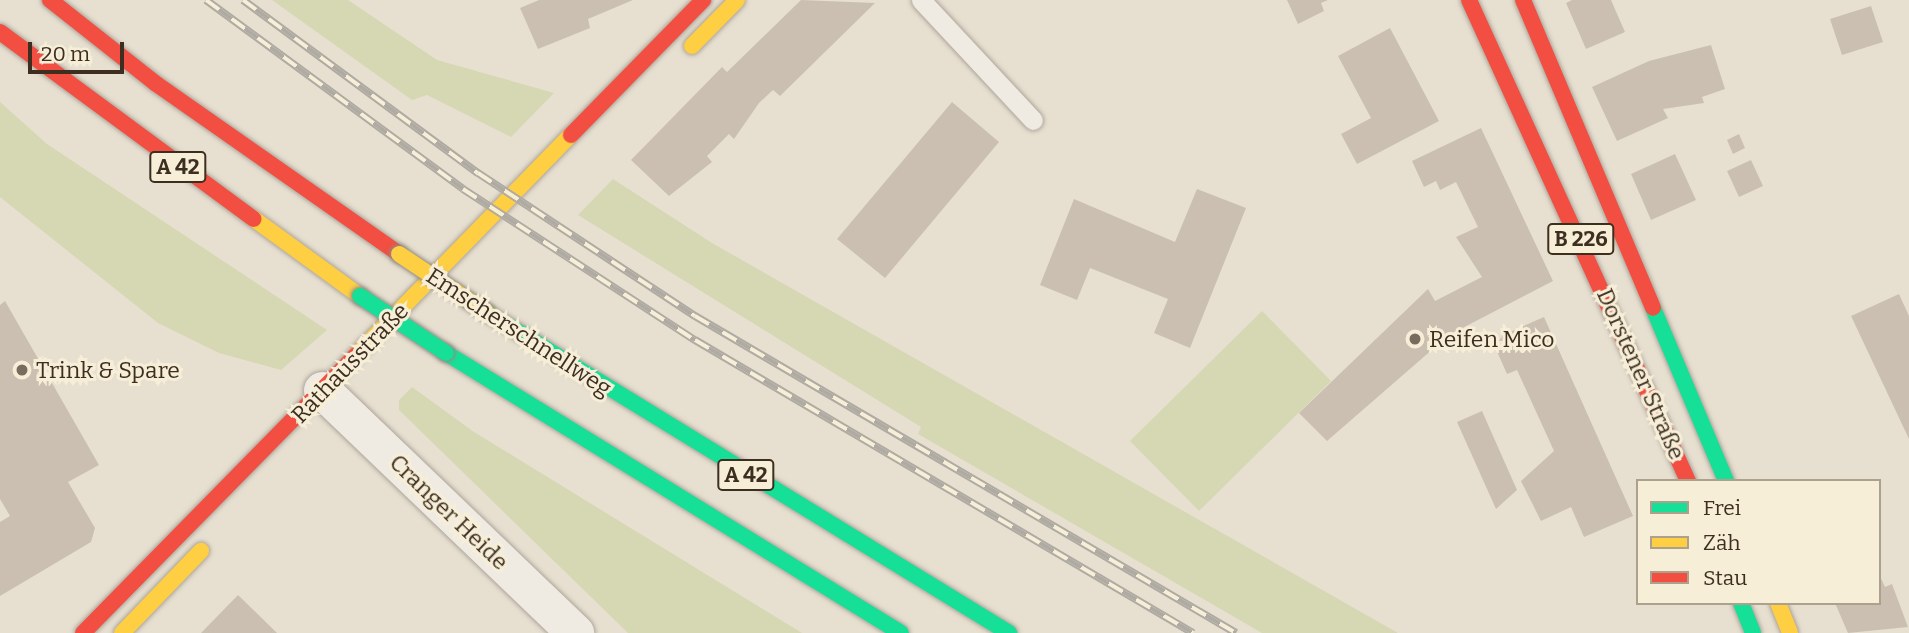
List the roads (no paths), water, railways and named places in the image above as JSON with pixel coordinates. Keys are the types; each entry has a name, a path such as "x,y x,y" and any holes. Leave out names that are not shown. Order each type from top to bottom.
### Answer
{"main road":[{"name":"Emscherschnellweg","path":"50,0 155,83 486,312 1009,633"},
{"name":"Rathausstraße","path":"83,633 337,404 703,0"},
{"path":"681,57 737,0"},
{"name":"Dorstener Straße","path":"1469,0 1687,479"},
{"name":"Dorstener Straße","path":"1523,0 1725,479"},
{"name":"A 42","path":"0,32 360,296 446,353 901,633"},
{"name":"Rathausstraße","path":"399,349 465,280"},
{"path":"122,633 211,541"},
{"path":"1742,605 1753,633"},
{"path":"1779,605 1790,633"}],"street":[{"name":"Cranger Heide","path":"337,404 575,633"}],"lane":[{"path":"921,0 1033,120"}],"railway":[{"path":"206,0 463,189 695,340 1193,633"},
{"path":"243,0 478,173 695,316 1236,633"}],"place":[{"name":"Reifen Mico","path":"1415,339"},
{"name":"Trink & Spare","path":"22,370"}]}
